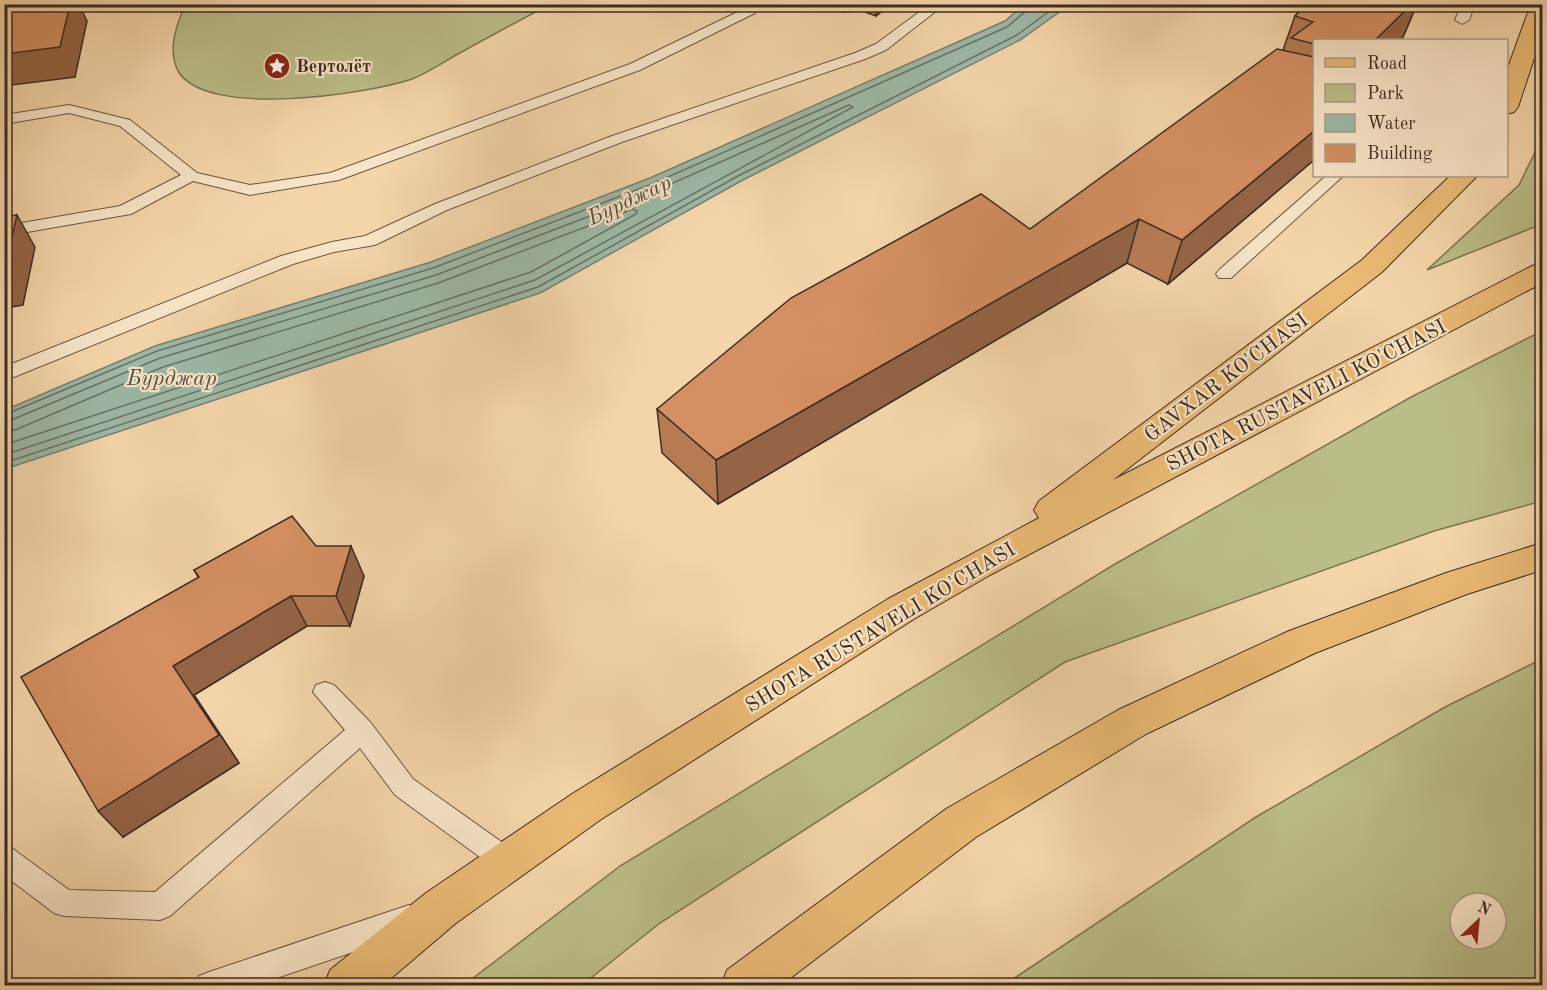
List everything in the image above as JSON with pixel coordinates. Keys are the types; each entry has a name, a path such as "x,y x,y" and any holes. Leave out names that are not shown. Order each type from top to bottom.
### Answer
{"main road":[{"path":"1508,101 1542,4"},
{"name":"GAVXAR KO'CHASI","path":"978,565 1372,266 1463,177"},
{"name":"SHOTA RUSTAVELI KO'CHASI","path":"345,986 441,908 586,807 901,609 978,565 1542,272"},
{"path":"743,986 961,823 1132,722 1302,642 1458,583 1542,557"}],"lane":[{"path":"4,375 287,260 332,247 369,241 397,230 441,207 617,139 860,56 880,47 939,4"},
{"path":"1462,20 1469,4"},
{"path":"4,120 69,109 125,123 164,152 191,176 250,190 333,177 635,67 750,10"},
{"path":"4,231 125,210 191,176"},
{"path":"1225,274 1334,177"},
{"path":"325,692 362,731 404,787 508,862"},
{"path":"4,858 64,903 160,906 362,731"},
{"path":"209,986 441,908"}],"green space":[{"path":"185,4 549,5 412,79 361,91 326,96 253,99 220,95 194,86 178,71 173,46"},
{"path":"1542,138 1542,224 1427,270 1519,185"},
{"path":"1542,331 1542,501 1434,531 1065,662 660,923 582,985 464,985 620,866 1115,564 1413,396"},
{"path":"1542,659 1542,985 1004,985 1256,817 1445,707"}],"water":[{"name":"Бурджар","path":"1024,5 1069,5 1020,40 741,181 540,293 5,469 5,410 155,346 431,262 650,178 1005,21"}],"building":[{"path":"4,4 70,4 60,47 4,54"},
{"path":"1307,4 1412,4 1376,39 1313,39 1313,44 1291,38 1313,22 1295,16"},
{"path":"1277,49 1313,57 1313,132 1182,240 1139,219 716,460 657,409 791,298 981,194 1030,229"},
{"path":"17,215 4,270 4,217"},
{"path":"292,516 316,546 351,546 336,596 291,596 173,666 219,735 98,811 21,677 199,577 194,570"}],"place":[{"name":"Вертолёт","path":"277,66"}]}
